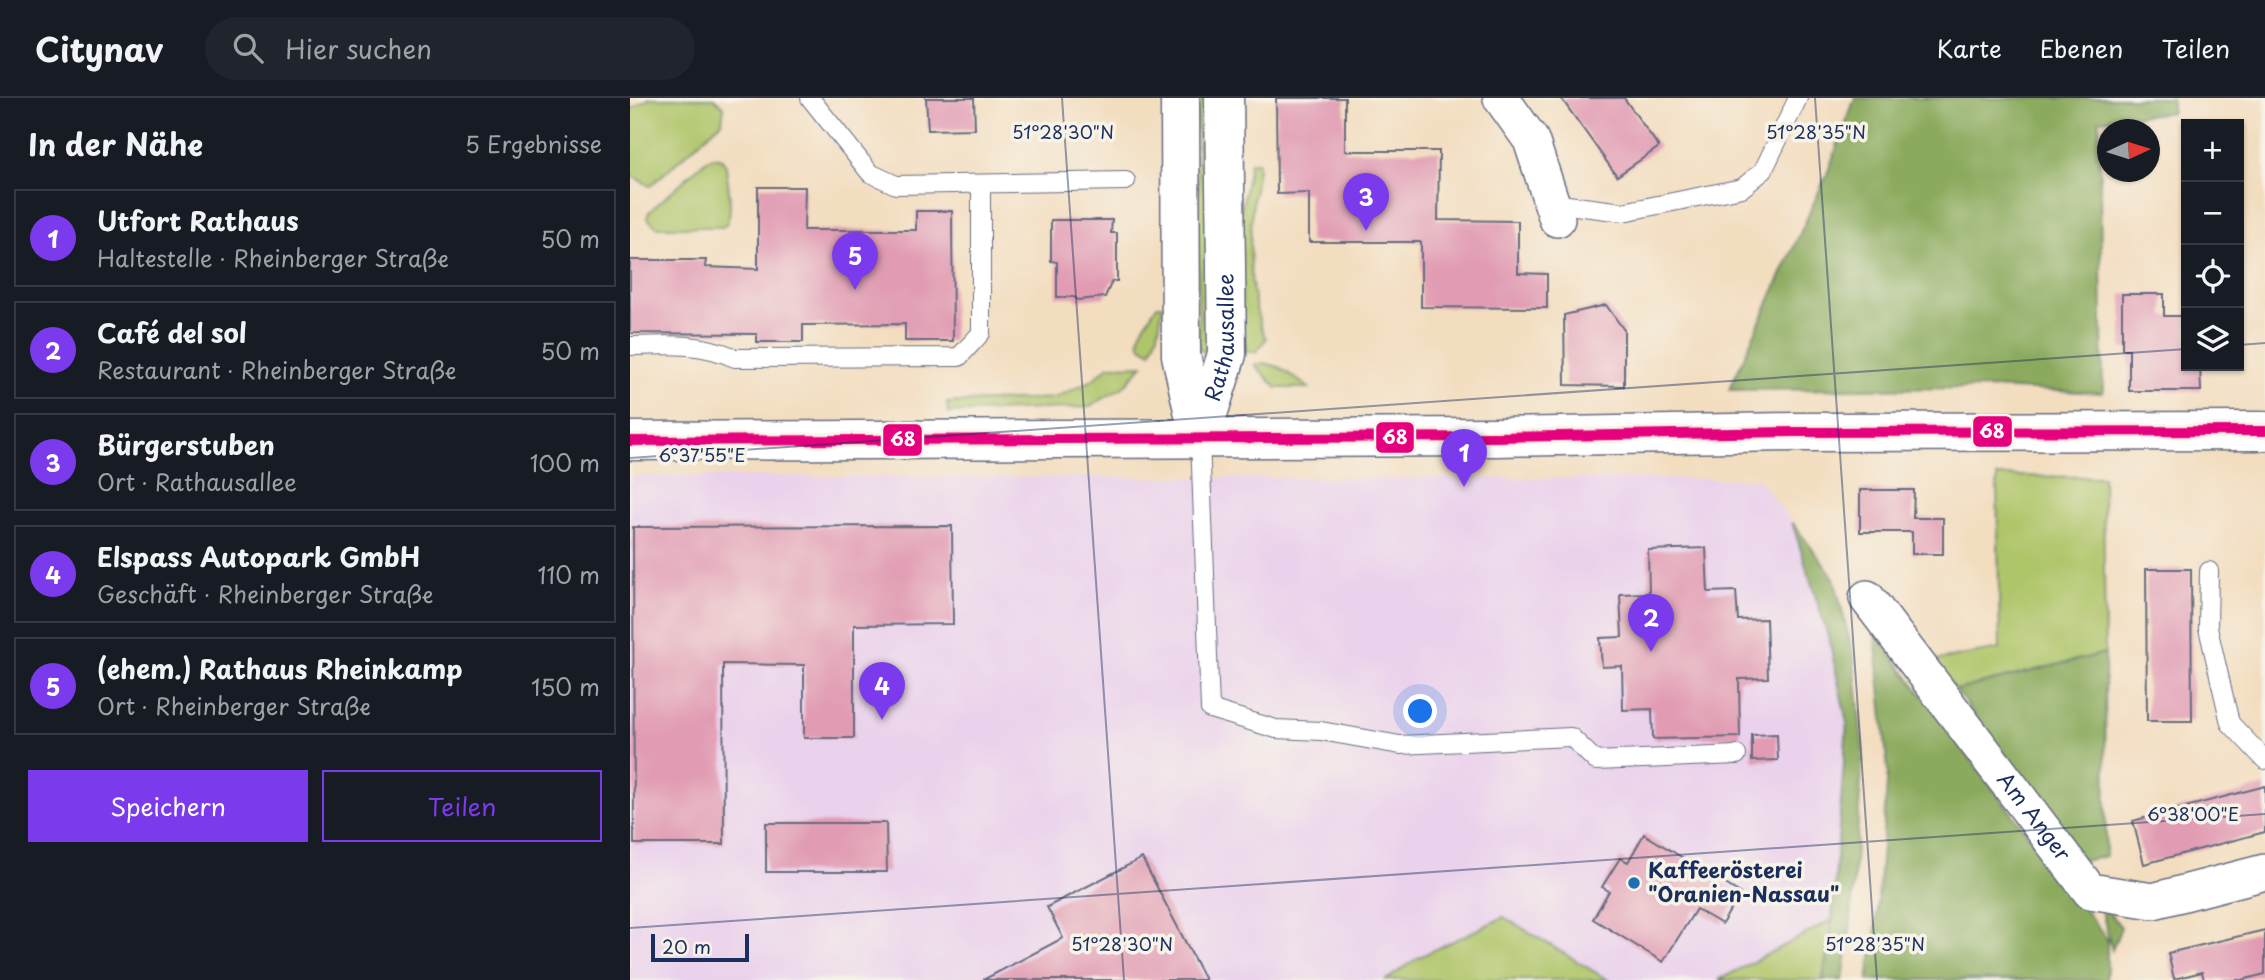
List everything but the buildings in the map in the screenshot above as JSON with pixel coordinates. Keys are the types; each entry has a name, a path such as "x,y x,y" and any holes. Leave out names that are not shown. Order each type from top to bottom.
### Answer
{"main road":[{"name":"Rathausallee","path":"1180,98 1181,355 1200,439"},
{"name":"Rathausallee","path":"1200,439 1227,354 1224,98"},
{"path":"630,441 2265,431"}],"street":[{"path":"1501,98 1531,140 1554,211"},
{"name":"Am Anger","path":"1867,598 2090,891 2153,901 2265,872"}],"lane":[{"path":"810,98 870,173 896,185 1126,181"},
{"path":"1554,211 1623,212 1742,188 1763,171 1798,98"},
{"path":"630,346 695,345 718,350 735,358 959,357 981,333 981,185"},
{"path":"1200,439 1210,709 1276,729 1321,732 1401,745 1571,737 1596,761 1737,755"},
{"path":"2209,571 2208,628 2230,723 2265,760"}],"shaded area":[{"path":"630,476 1758,479 1792,522 1829,639 1847,723 1832,920 1719,980 1608,980 1504,917 1419,957 1386,980 630,980"}],"green space":[{"path":"650,98 714,98 724,107 722,122 650,186 630,175 630,110"},
{"path":"1197,98 1207,98 1208,350 1199,351"},
{"path":"1855,98 2172,98 2172,112 2097,119 2103,393 1991,388 1729,390 1827,174"},
{"path":"713,157 722,159 726,166 730,208 723,227 657,227 647,218 649,212 705,161"},
{"path":"1250,162 1258,162 1251,235 1252,288 1266,339 1256,352 1247,352 1242,338 1240,219"},
{"path":"1157,305 1163,305 1158,334 1151,352 1141,346 1139,341 1141,331"},
{"path":"1264,363 1279,367 1309,388 1277,388 1255,365"},
{"path":"1143,365 1123,387 1089,407 948,413 947,403 1054,398 1091,381 1109,366"},
{"path":"1997,476 2103,477 2105,653 1956,690 1933,661 2000,649"},
{"path":"1792,522 1834,578 1854,659 1863,753 1850,930 1843,980 1823,980 1832,920 1847,723 1829,639"},
{"path":"1875,633 2107,939 2107,980 1868,980 1875,936 1888,771"},
{"path":"2105,653 2106,856 2083,861 1956,690"},
{"path":"2101,908 2105,908 2121,927 2112,950"},
{"path":"1504,917 1608,980 1386,980 1419,957"},
{"path":"1832,920 1823,980 1719,980"}],"transit line":[{"name":"68","path":"630,441 2265,431"}],"place":[{"name":"Bürgerstuben","path":"1366,231"},
{"name":"(ehem.) Rathaus Rheinkamp","path":"855,290"},
{"name":"Utfort Rathaus","path":"1464,487"},
{"name":"Café del sol","path":"1651,652"},
{"name":"Elspass Autopark GmbH","path":"882,720"},
{"name":"Kaffeerösterei \"Oranien-Nassau\"","path":"1634,883"}]}
